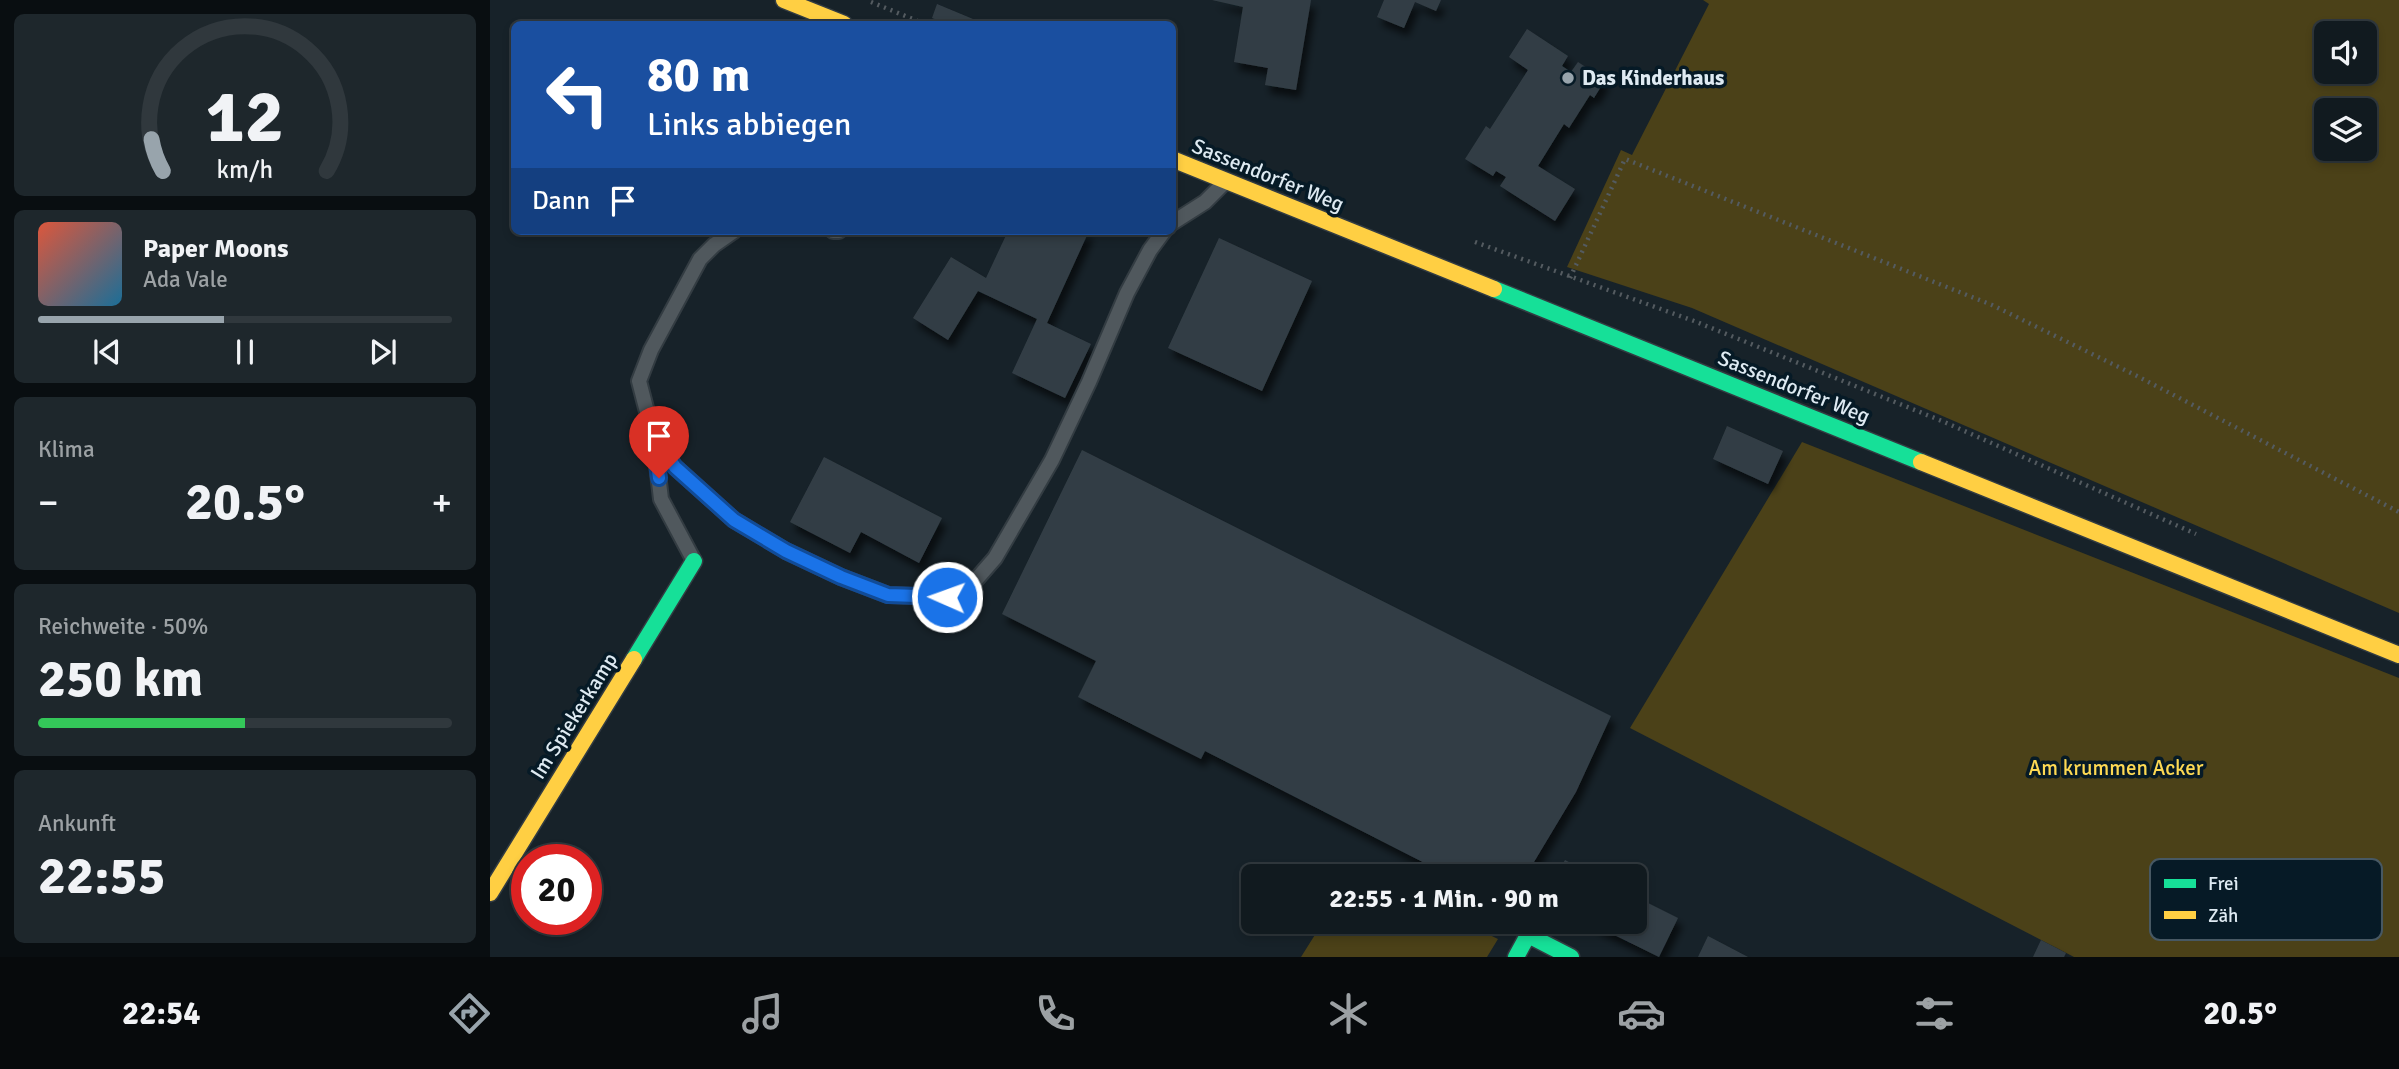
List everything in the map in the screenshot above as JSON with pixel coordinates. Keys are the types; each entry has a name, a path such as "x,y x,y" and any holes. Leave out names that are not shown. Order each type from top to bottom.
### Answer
{"street":[{"path":"784,0 836,21"},
{"name":"Sassendorfer Weg","path":"1176,161 2399,655"},
{"name":"Im Spiekerkamp","path":"490,893 694,561"},
{"path":"1516,957 1528,935 1571,957"}],"lane":[{"path":"1176,220 1205,202 1227,181"},
{"path":"1176,209 1189,211"},
{"path":"694,561 662,499 653,435 639,381 651,350 700,259 728,235"},
{"path":"653,435 675,467 734,520 786,551 888,595 947,597 968,589 995,558 1052,460 1089,383 1127,293 1161,235"}],"path":[{"path":"866,0 918,21"},
{"path":"1554,313 1625,159 1992,305 2137,376 2399,512"},
{"path":"1466,239 1695,321 1930,416 2204,537"}],"green space":[{"path":"1703,0 2399,0 2399,613 1692,308 1567,267 1621,150 1632,155 1709,4"},
{"name":"Am krummen Acker","path":"1802,442 2399,678 2399,957 2074,957 1630,728"},
{"path":"1315,934 1488,934 1498,939 1487,957 1301,957"}],"building":[{"path":"1212,0 1311,0 1296,90 1265,85 1268,68 1234,62 1243,7"},
{"path":"1384,0 1441,0 1436,11 1415,2 1404,28 1377,17"},
{"path":"937,4 978,21 940,21 932,18"},
{"path":"1527,29 1568,56 1562,66 1571,72 1578,62 1605,80 1594,98 1590,95 1569,128 1564,124 1538,166 1575,189 1555,221 1500,186 1506,177 1496,171 1493,176 1465,159 1486,126 1490,129 1528,70 1509,57"},
{"path":"1006,235 1087,235 1047,323 1091,344 1065,398 1012,373 1037,319 978,291 948,340 913,318 951,257 986,278"},
{"path":"1219,238 1312,281 1262,391 1168,348"},
{"path":"1727,426 1783,451 1768,484 1713,459"},
{"path":"1082,450 1611,716 1576,792 1533,864 1427,864 1205,751 1201,759 1078,697 1096,661 1002,614"},
{"path":"824,457 942,518 919,563 861,532 850,553 790,522"},
{"path":"1647,902 1678,918 1659,957 1612,934 1647,934"},
{"path":"1708,936 1748,957 1698,957"},
{"path":"2041,940 2066,953 2064,957 2033,957"}],"traffic: fast":[{"path":"1494,289 1921,462"},
{"path":"634,659 694,561"},
{"path":"1516,957 1528,935 1571,957"}],"traffic: slow":[{"path":"784,0 836,21"},
{"path":"1176,161 1494,289"},
{"path":"1921,462 2399,655"},
{"path":"490,893 634,659"}],"place":[{"name":"Das Kinderhaus","path":"1568,78"}],"route":[{"path":"659,478 653,435 675,467 734,520 786,551 888,595 947,597"}]}
